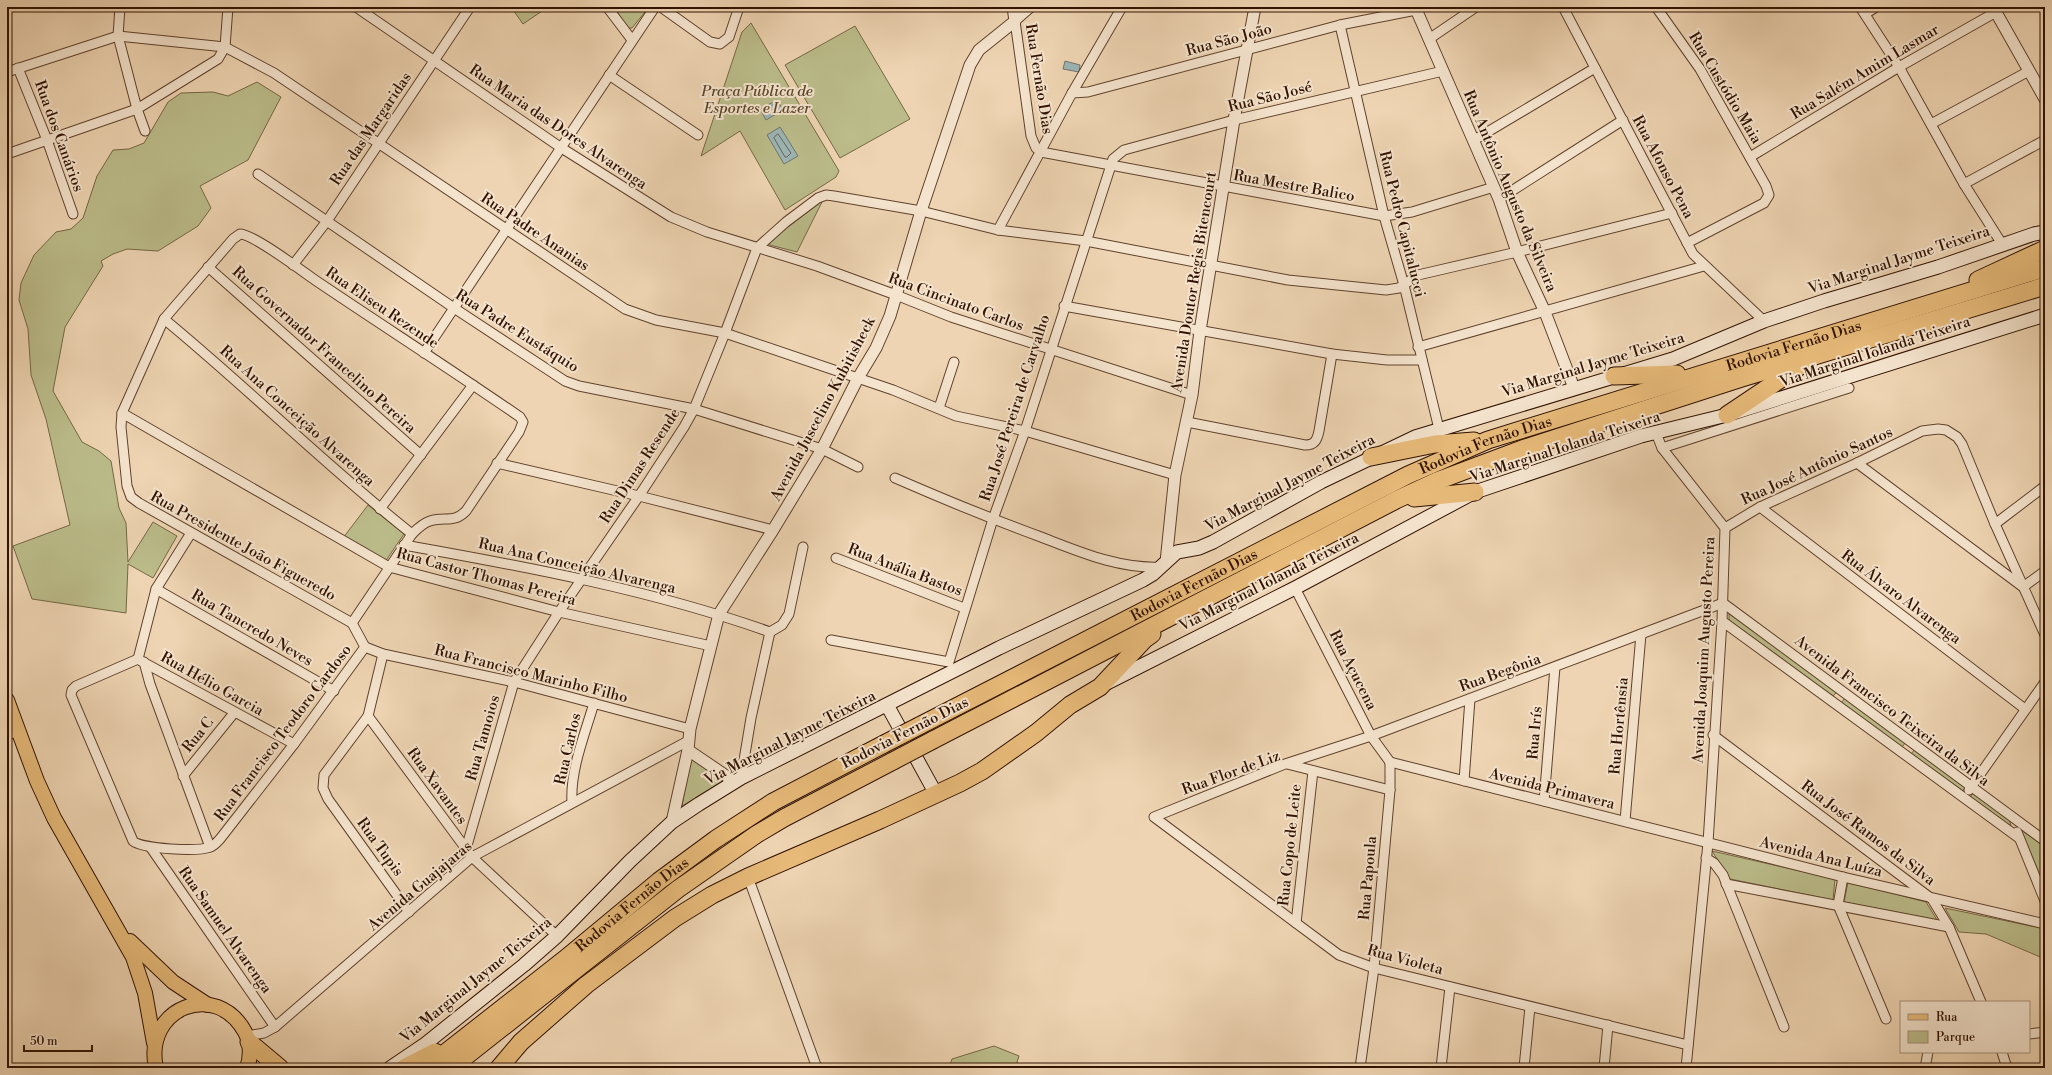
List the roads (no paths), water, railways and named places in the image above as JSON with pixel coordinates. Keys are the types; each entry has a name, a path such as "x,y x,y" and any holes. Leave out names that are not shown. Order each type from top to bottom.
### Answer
{"highway":[{"path":"1948,298 1985,276 2045,249"},
{"name":"Rodovia Fernão Dias","path":"451,1068 473,1040 565,959 659,881 716,839 773,802 1394,482 1488,440 1699,373 2045,268"},
{"name":"Rodovia Fernão Dias","path":"426,1068 473,1040 678,889 757,834 784,818 1396,500 1437,481 1492,459 1815,356 2045,286"},
{"path":"1727,415 1815,356"},
{"path":"1614,376 1699,373"},
{"path":"1371,457 1435,444 1488,440"},
{"path":"1396,500 1430,495 1475,492"},
{"path":"499,1068 521,1042 586,985 675,918 712,895 748,877 936,794 982,770 1036,733 1070,705 1100,687 1145,639 1183,611"},
{"path":"404,1068 473,1040 528,1022 586,985"},
{"path":"248,1039 280,1068"}],"main road":[{"name":"Via Marginal Jayme Teixeira","path":"390,1068 424,1045 557,936 630,861 672,822 738,780 1160,568 1182,550 1199,548 1213,542 1371,457 1415,437 1673,359 1764,321 1824,301 1938,267 2002,244 2045,232"},
{"name":"Via Marginal Iolanda Teixeira","path":"1100,687 1295,588 1475,492 1521,475 1656,432 1727,415 2045,315"},
{"path":"7,700 13,733 54,818 117,927 140,974 154,1043 156,1068"},
{"path":"887,706 936,794"},
{"path":"117,927 156,967 192,995 208,1005"},
{"path":"154,1043 164,1024 180,1009 194,1005 208,1005 221,1008 232,1015 241,1024 248,1039 250,1053 247,1068"}],"street":[{"path":"120,7 118,36 137,109 145,131"},
{"path":"7,154 137,109 218,59 225,47 228,7"},
{"name":"Rua Maria das Dores Alvarenga","path":"356,7 560,147 671,217 696,229 757,248"},
{"name":"Rua das Margaridas","path":"293,265 326,221 470,7"},
{"path":"607,7 632,40"},
{"path":"424,353 560,147 655,7"},
{"path":"661,7 710,42 720,44 729,37 739,7"},
{"name":"Rua Fernão Dias","path":"1012,7 1031,136 1036,148 1041,152"},
{"path":"1015,21 1031,7"},
{"path":"998,230 1072,93 1122,7"},
{"name":"Avenida Doutor Regis Bitencourt","path":"1160,568 1175,475 1192,395 1200,330 1234,120 1255,7"},
{"path":"1429,39 1476,7"},
{"name":"Rua Afonso Pena","path":"1563,7 1693,254 1764,321"},
{"name":"Rua Custódio Maia","path":"1656,7 1700,69 1766,186 1769,195 1764,203 1688,243"},
{"path":"1876,7 1862,10 1899,67 1964,184 2002,244"},
{"name":"Rua São João","path":"1072,93 1088,92 1340,25 1415,8"},
{"name":"Rua Antônio Augusto da Silveira","path":"1415,8 1494,187 1517,252 1545,312 1574,388"},
{"path":"1994,10 2045,99"},
{"name":"Rua Salém Amim Lasmar","path":"1750,157 1994,10"},
{"name":"Avenida Juscelino Kubitisheck","path":"672,822 690,729 719,614 773,530 822,449 858,378 876,348 890,316 920,211 973,57 979,50 1015,21"},
{"name":"Rua Pedro Capitalucci","path":"1340,25 1384,216 1404,284 1439,429"},
{"path":"7,72 118,36 225,47"},
{"name":"Rua Padre Ananias","path":"225,47 274,73 625,309 656,320 725,333 858,378 939,408 956,416 1025,432 1175,475"},
{"name":"Rua dos Canários","path":"18,68 47,140 73,214"},
{"path":"1474,140 1595,68"},
{"name":"Rua São José","path":"1111,164 1113,159 1124,150 1234,120 1444,71"},
{"path":"1931,124 2029,71"},
{"path":"609,75 698,135"},
{"path":"1499,199 1623,120"},
{"path":"1964,184 2045,140"},
{"name":"Rua Mestre Balico","path":"1041,152 1384,216 1412,212 1494,187"},
{"name":"Rua José Pereira de Carvalho","path":"831,640 949,662 964,608 993,519 1025,432 1064,306 1111,164"},
{"name":"Rua Padre Eustáquio","path":"258,174 454,308 565,381 579,386 694,409 822,449 858,467"},
{"path":"757,248 786,222 821,196 834,196 920,211 998,230 1086,240 1288,280 1394,290 1418,275 1672,213"},
{"name":"Rua Eliseu Rezende","path":"208,267 233,239 240,234 246,235 514,413"},
{"name":"Rua Cincinato Carlos","path":"757,248 817,266 951,317 1192,395"},
{"name":"Rua Dimas Resende","path":"514,682 559,612 639,496 694,409 757,248"},
{"path":"1418,346 1545,312 1704,266"},
{"path":"122,413 164,319 208,267"},
{"name":"Rua Governador Francelino Pereira","path":"208,267 421,455"},
{"path":"1064,306 1332,354 1387,360 1422,360"},
{"name":"Rua Ana Conceição Alvarenga","path":"164,319 203,351 380,509 412,534"},
{"path":"1187,422 1311,445 1315,442 1319,431 1332,354"},
{"path":"939,408 954,362"},
{"path":"380,509 473,385"},
{"path":"1662,448 1849,388"},
{"name":"Rua Presidente João Figueredo","path":"122,413 121,427 127,486 131,497 191,533 352,623"},
{"name":"Rua Castor Thomas Pereira","path":"122,413 389,567 559,612 712,646"},
{"name":"Rua Francisco Teodoro Cardoso","path":"210,847 220,839 294,744 365,647 352,623 412,534 423,524 431,520 450,520 462,515 522,428 521,419 514,413"},
{"name":"Rua José Antônio Santos","path":"1725,528 1760,507 1922,432 1938,429 1946,430 1960,440 1995,524 2045,635"},
{"name":"Avenida Joaquim Augusto Pereira","path":"1656,432 1662,448 1725,528 1723,603 1713,735 1708,843 1686,1068"},
{"path":"1857,463 2023,587 2045,571"},
{"path":"497,464 639,496 773,530"},
{"path":"895,478 993,519 1092,557 1133,566 1160,568"},
{"path":"1995,524 2045,486"},
{"name":"Rua Álvaro Alvarenga","path":"1760,507 2025,709"},
{"path":"141,661 76,686 72,690 71,695 127,831 135,843 151,848 210,847 141,661 156,589 191,533"},
{"name":"Rua Ana Conceição Alvarenga","path":"404,545 517,565 581,580 719,614 770,632"},
{"path":"688,745 738,780 770,632 778,630 789,614 803,547"},
{"name":"Rua Anália Bastos","path":"836,558 964,608"},
{"name":"Rua Açucena","path":"1295,588 1371,736 1390,762"},
{"name":"Rua Tancredo Neves","path":"156,589 334,690"},
{"name":"Rua Begônia","path":"1285,764 1371,736 1723,603"},
{"name":"Avenida Francisco Teixeira da Silva","path":"1723,603 2045,841"},
{"name":"Avenida Francisco Teixeira da Silva","path":"1722,621 2018,838"},
{"name":"Rua Hortênsia","path":"1625,821 1640,634"},
{"name":"Rua Francisco Marinho Filho","path":"365,647 383,654 514,682 690,729"},
{"path":"368,716 383,654"},
{"name":"Rua Hélio Garcia","path":"141,661 234,713 294,744"},
{"name":"Rua Irís","path":"1544,801 1555,667"},
{"name":"Rua Tamoios","path":"466,849 514,682"},
{"path":"1964,798 2045,682"},
{"path":"1834,703 1843,692"},
{"path":"1464,781 1470,699"},
{"name":"Rua Carlos","path":"572,802 571,790 574,776 594,703"},
{"name":"Rua C","path":"183,776 234,713"},
{"name":"Rua Tupis","path":"368,716 324,775 323,788 328,799 409,912"},
{"name":"Rua Xavantes","path":"368,716 472,857 557,936"},
{"name":"Rua José Ramos da Silva","path":"1713,735 1932,899 1949,927 1981,1001"},
{"path":"1905,755 1913,744"},
{"name":"Avenida Guajajaras","path":"248,1039 275,1027 472,857 572,802 688,745"},
{"name":"Avenida Primavera","path":"1390,762 1708,843"},
{"name":"Rua Papoula","path":"1360,1068 1374,968 1390,790 1390,762"},
{"name":"Rua Flor de Liz","path":"1154,817 1285,764 1390,790"},
{"name":"Rua Copo de Leite","path":"1296,923 1313,771"},
{"name":"Rua Violeta","path":"1154,817 1339,955 1374,968 1688,1045"},
{"path":"2015,819 2018,838 2045,901"},
{"name":"Avenida Ana Luíza","path":"1708,843 1932,899 2045,924"},
{"name":"Rua Samuel Alvarenga","path":"151,848 275,1027"},
{"path":"1706,858 1719,869 1726,884 1784,1027"},
{"path":"748,877 817,1068"},
{"path":"1844,877 1838,905 1886,1020"},
{"path":"1726,884 1949,927"},
{"path":"1441,1068 1450,987"},
{"path":"1524,1068 1530,1007"},
{"path":"1604,1068 1608,1025"},
{"path":"2030,1034 2045,1032"},
{"path":"1925,1068 1928,1053"},
{"path":"2002,1053 2008,1068"}],"water":[{"path":"1065,61 1080,65 1079,72 1063,69"},
{"path":"777,100 783,110 766,120 760,109"},
{"path":"780,127 798,156 784,164 767,135"}],"park label":[{"name":"Praça Pública de Esportes e Lazer","path":"757,100"}]}
